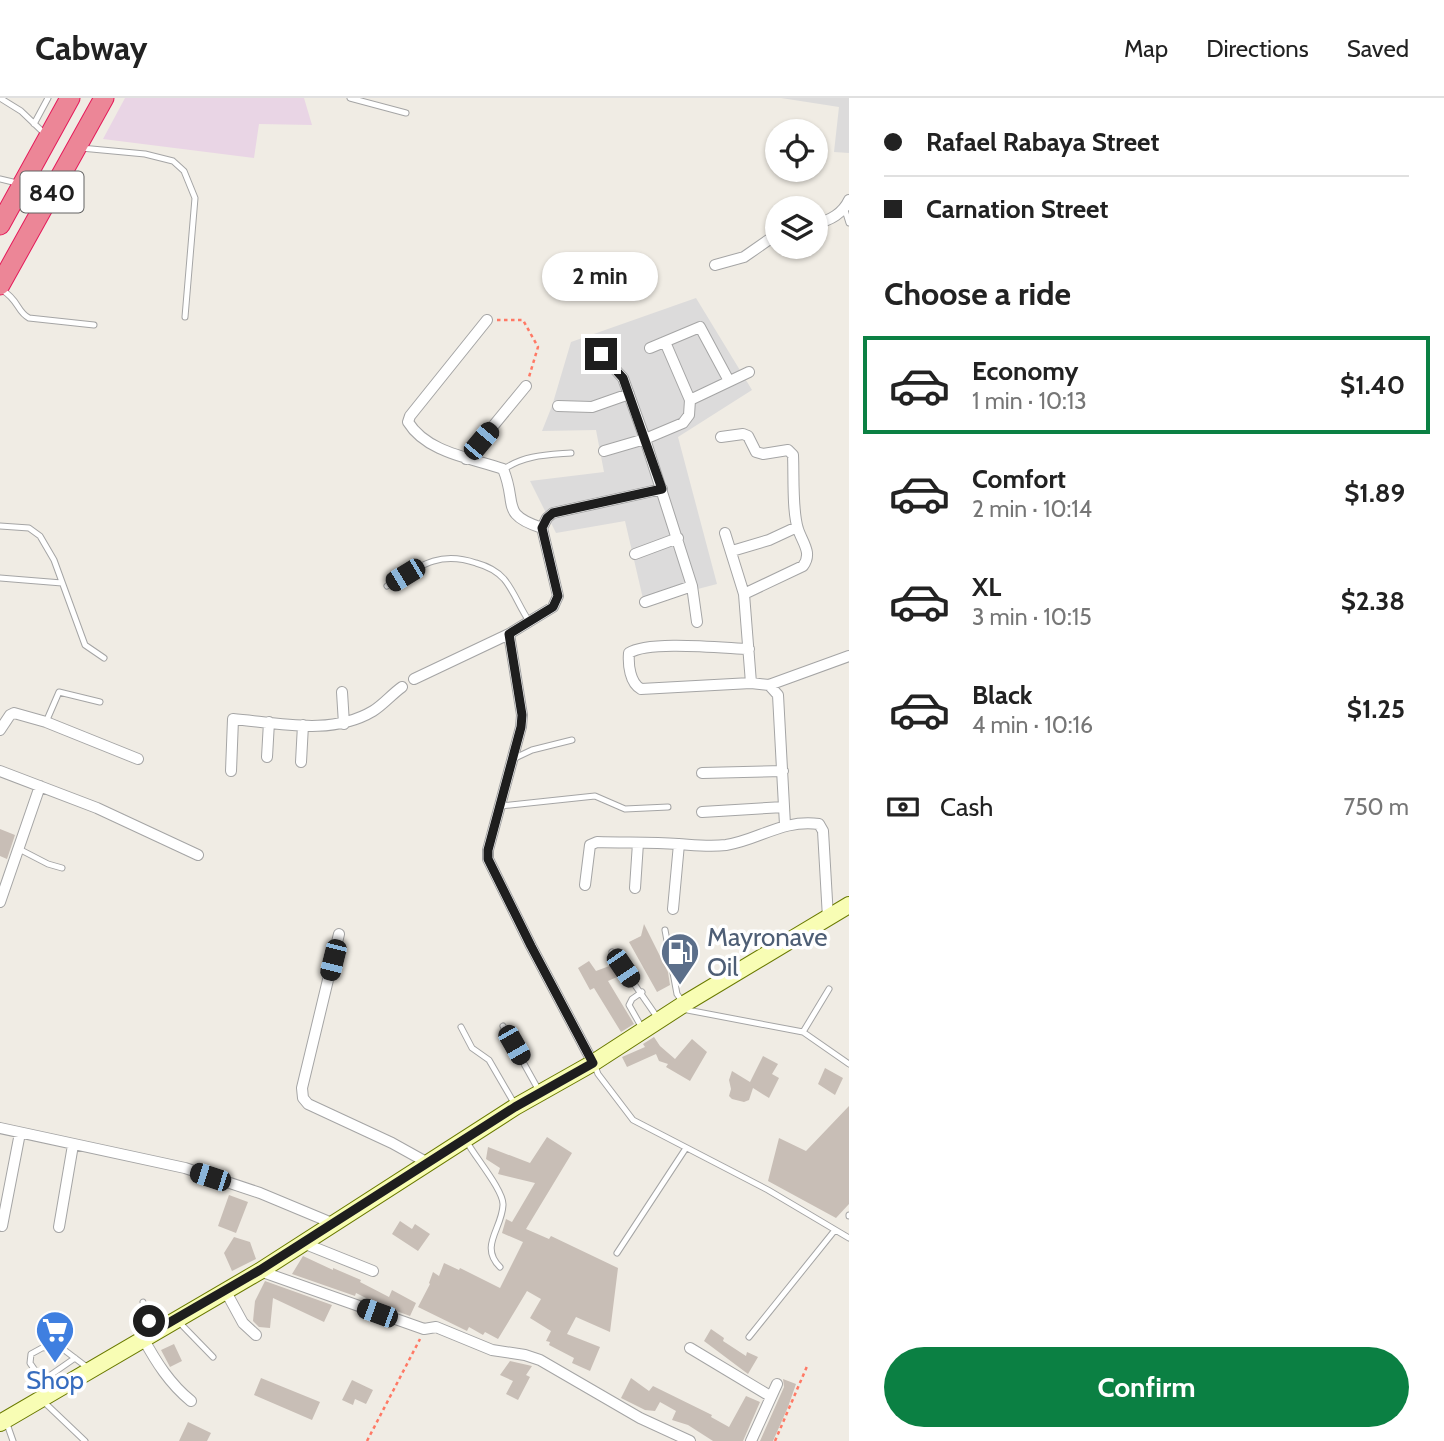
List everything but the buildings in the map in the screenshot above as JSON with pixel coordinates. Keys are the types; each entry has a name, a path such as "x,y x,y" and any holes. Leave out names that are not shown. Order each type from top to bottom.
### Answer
{"highway":[{"name":"840","path":"0,225 23,184 41,130 70,98"},
{"name":"840","path":"0,287 104,98"}],"main road":[{"path":"3,1422 44,1391 90,1370 260,1270 539,1092 593,1063 681,1006 849,905"}],"street":[{"path":"828,218 847,205"},
{"path":"715,265 744,257 765,242"},
{"path":"487,320 408,422 413,430 438,446 466,459 479,460 503,469 514,515 523,522 542,528"},
{"path":"650,348 700,327 729,381"},
{"path":"604,451 645,439 683,423 689,415 690,400 666,342"},
{"path":"601,354 623,378 645,439 692,586 696,622"},
{"path":"690,400 749,372"},
{"path":"466,459 526,386"},
{"path":"558,406 592,407 629,394"},
{"path":"721,438 743,433 748,436 757,452 764,454 788,450 793,455 797,527 808,553 803,566 744,594"},
{"path":"414,679 509,634 553,607 558,596 542,528 553,513 662,489"},
{"path":"732,551 769,540 797,527"},
{"path":"725,533 744,594 751,683"},
{"path":"635,554 678,538"},
{"path":"645,602 692,586"},
{"path":"509,634 522,715 521,727 488,850 488,859 593,1063"},
{"path":"749,649 651,646 635,649 629,653 628,660 636,686 641,689 751,683 769,685 849,656"},
{"path":"769,685 778,695 785,825"},
{"path":"230,771 233,719 303,725 344,724 373,711 402,687"},
{"path":"342,692 344,724"},
{"path":"0,730 14,713 46,722 138,759"},
{"path":"267,757 269,722"},
{"path":"301,762 303,725"},
{"path":"0,771 135,824 198,855"},
{"path":"702,773 783,771"},
{"path":"0,902 40,786"},
{"path":"702,812 784,807"},
{"path":"585,885 590,845 597,842 728,845 785,825 819,824 823,831 828,918"},
{"path":"635,888 638,843"},
{"path":"673,909 679,844"},
{"path":"339,934 302,1088 303,1098 308,1104 428,1163"},
{"path":"0,1128 184,1168 260,1193 332,1223"},
{"path":"2,1226 20,1133"},
{"path":"59,1227 73,1145"},
{"path":"303,1243 373,1271"},
{"path":"260,1270 424,1329 436,1327 492,1350 540,1360 640,1418 686,1440"},
{"path":"225,1290 246,1328 256,1335"},
{"path":"148,1335 177,1390 191,1401"},
{"path":"690,1348 770,1396"},
{"path":"751,1441 777,1384"}],"lane":[{"path":"0,98 21,111 41,130"},
{"path":"41,130 48,98"},
{"path":"350,98 406,113"},
{"path":"77,148 145,155 173,162 184,171 195,198 185,317"},
{"path":"0,179 23,184"},
{"path":"847,205 849,223"},
{"path":"0,287 14,297 22,313 29,318 94,325"},
{"path":"503,469 519,459 571,453"},
{"path":"0,526 29,528 40,536 54,560 85,645 104,658"},
{"path":"387,586 424,563 443,557 466,559 491,568 503,579 529,622"},
{"path":"0,578 62,583"},
{"path":"46,722 59,692 100,702"},
{"path":"513,758 532,750 572,740"},
{"path":"500,806 595,796 625,809 668,807"},
{"path":"19,849 62,868"},
{"path":"665,930 681,1006 803,1032 849,1064"},
{"path":"612,951 659,1020"},
{"path":"803,1032 829,989"},
{"path":"642,992 632,999 629,1006 643,1030"},
{"path":"503,1026 539,1092"},
{"path":"461,1027 472,1048 489,1060 515,1107"},
{"path":"593,1063 598,1074 633,1120 768,1190 849,1238"},
{"path":"466,1139 503,1200 501,1217 490,1248 493,1259 500,1267"},
{"path":"617,1253 686,1148"},
{"path":"749,1337 835,1230"},
{"path":"143,1302 148,1335"},
{"path":"176,1318 213,1357"},
{"path":"85,1441 44,1391 30,1363 31,1354 53,1345 61,1347 90,1370"},
{"path":"44,1391 75,1358"},
{"path":"3,1422 13,1441"}],"path":[{"path":"487,320 523,320 537,347 526,386"},
{"path":"367,1441 424,1329"},
{"path":"775,1441 808,1364"}],"shaded area":[{"path":"125,98 304,98 312,125 259,124 254,158 103,139"},
{"path":"781,98 849,98 849,153 834,152 839,107"},
{"path":"696,298 752,390 678,437 717,584 644,603 625,521 556,533 530,481 604,472 596,430 542,431 571,342"}],"place":[{"name":"Mayronave Oil","path":"680,986"},
{"name":"Shop","path":"55,1364"}],"route":[{"path":"149,1321 153,1332 260,1270 539,1092 593,1063 488,859 488,850 521,727 522,715 509,634 553,607 558,596 542,528 553,513 662,489 623,378 601,354"}]}
